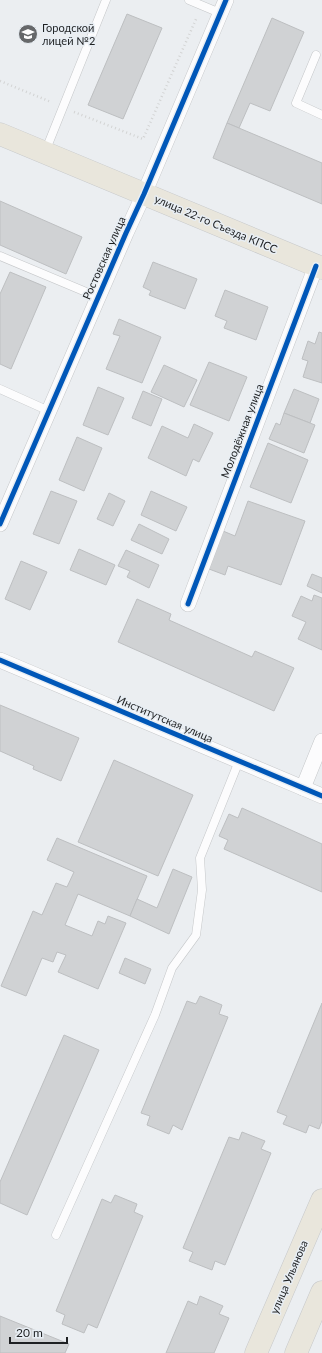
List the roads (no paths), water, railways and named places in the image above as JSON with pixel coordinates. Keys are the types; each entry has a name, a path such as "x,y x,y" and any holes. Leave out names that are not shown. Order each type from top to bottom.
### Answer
{"main road":[{"name":"улица 22-го Съезда КПСС","path":"0,134 319,267"},
{"name":"улица Ульянова","path":"256,1353 322,1200"},
{"path":"296,1353 322,1292"}],"street":[{"name":"Ростовская улица","path":"0,524 144,194 223,7"},
{"name":"Молодёжная улица","path":"188,604 319,267"},
{"name":"Институтская улица","path":"0,660 322,796"},
{"path":"303,788 322,741"}],"lane":[{"path":"45,153 62,107 106,0"},
{"path":"189,0 202,6 223,7"},
{"path":"316,55 296,103 322,115"},
{"path":"0,256 98,297"},
{"path":"0,389 49,411"},
{"path":"56,1235 155,1015 172,968 196,935 202,890 200,858 239,761"}],"place":[{"name":"Городской лицей №2","path":"28,34"}]}
